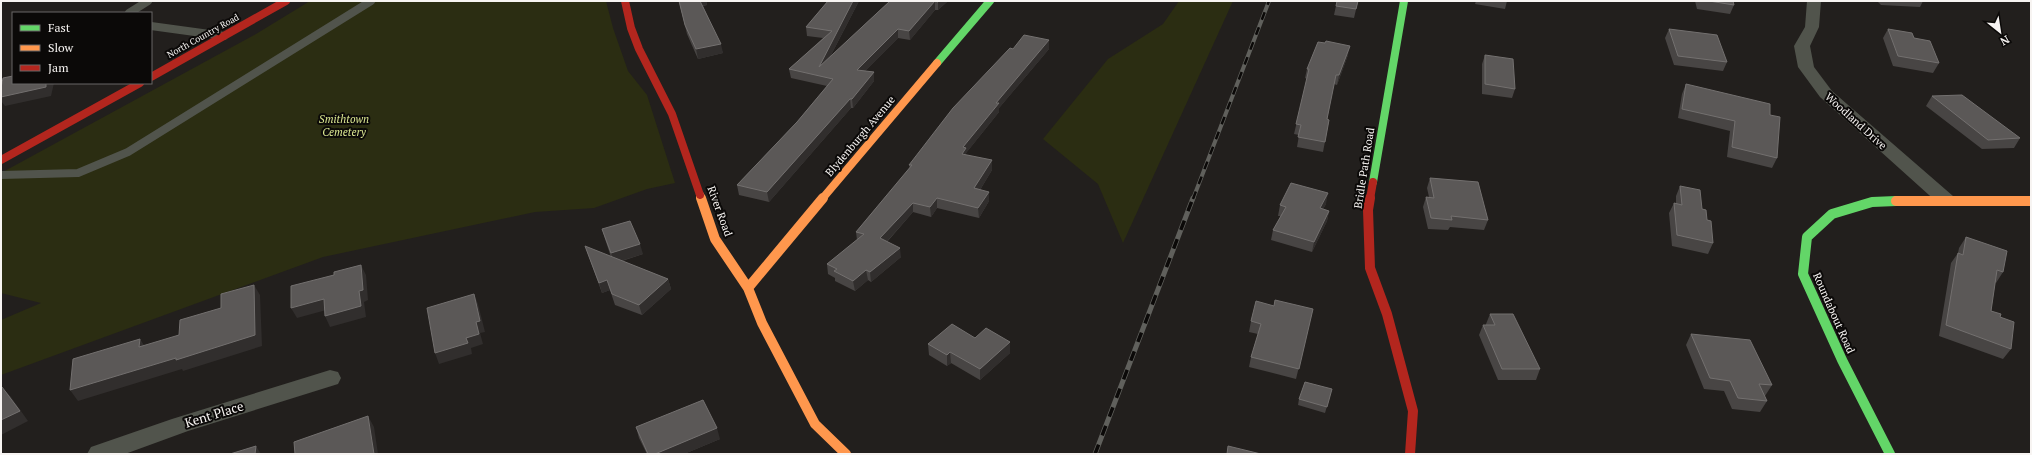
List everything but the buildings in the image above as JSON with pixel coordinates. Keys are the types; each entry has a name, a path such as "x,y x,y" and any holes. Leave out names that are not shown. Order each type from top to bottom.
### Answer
{"street":[{"name":"North Country Road","path":"152,76 286,1"},
{"name":"River Road","path":"625,1 631,28 639,49 672,114 716,239 748,288 762,323 815,424 846,454"},
{"name":"Blydenburgh Avenue","path":"748,288 990,1"},
{"name":"Bridle Path Road","path":"1404,1 1368,210 1370,268 1387,314 1413,411 1410,454"},
{"name":"Woodland Drive","path":"1814,1 1812,28 1802,46 1806,67 1826,94 1946,200"},
{"path":"1,160 138,84"},
{"name":"Roundabout Road","path":"1890,454 1842,360 1803,274 1807,237 1832,214 1872,202 1946,200 2031,201"},
{"name":"Kent Place","path":"99,454 180,425 330,378"}],"lane":[{"path":"131,12 148,1"},
{"path":"1,175 78,173 128,152 371,1"},
{"path":"152,26 224,36"}],"green space":[{"name":"Smithtown Cemetery","path":"310,1 606,1 613,28 628,71 647,95 675,183 647,189 594,208 535,212 323,257 1,375 1,320 41,303 1,293 1,173 256,34"},
{"path":"1179,1 1233,1 1123,243 1098,184 1043,139 1108,59 1163,24"}],"railway":[{"path":"1193,199 1269,1"},
{"path":"1095,454 1193,198"}],"traffic: fast":[{"path":"937,63 990,1"},
{"path":"1373,182 1404,1"},
{"path":"1890,454 1842,360 1803,274 1807,237 1832,214 1872,202 1896,201"}],"traffic: slow":[{"path":"748,288 937,63"},
{"path":"700,195 715,239 748,288 762,323 815,424 846,454"},
{"path":"1896,201 2031,201"}],"traffic: jam":[{"path":"152,76 286,1"},
{"path":"625,1 631,28 639,49 672,114 700,195"},
{"path":"1,160 138,84"},
{"path":"1373,182 1368,210 1370,268 1387,314 1413,411 1410,454"}]}
